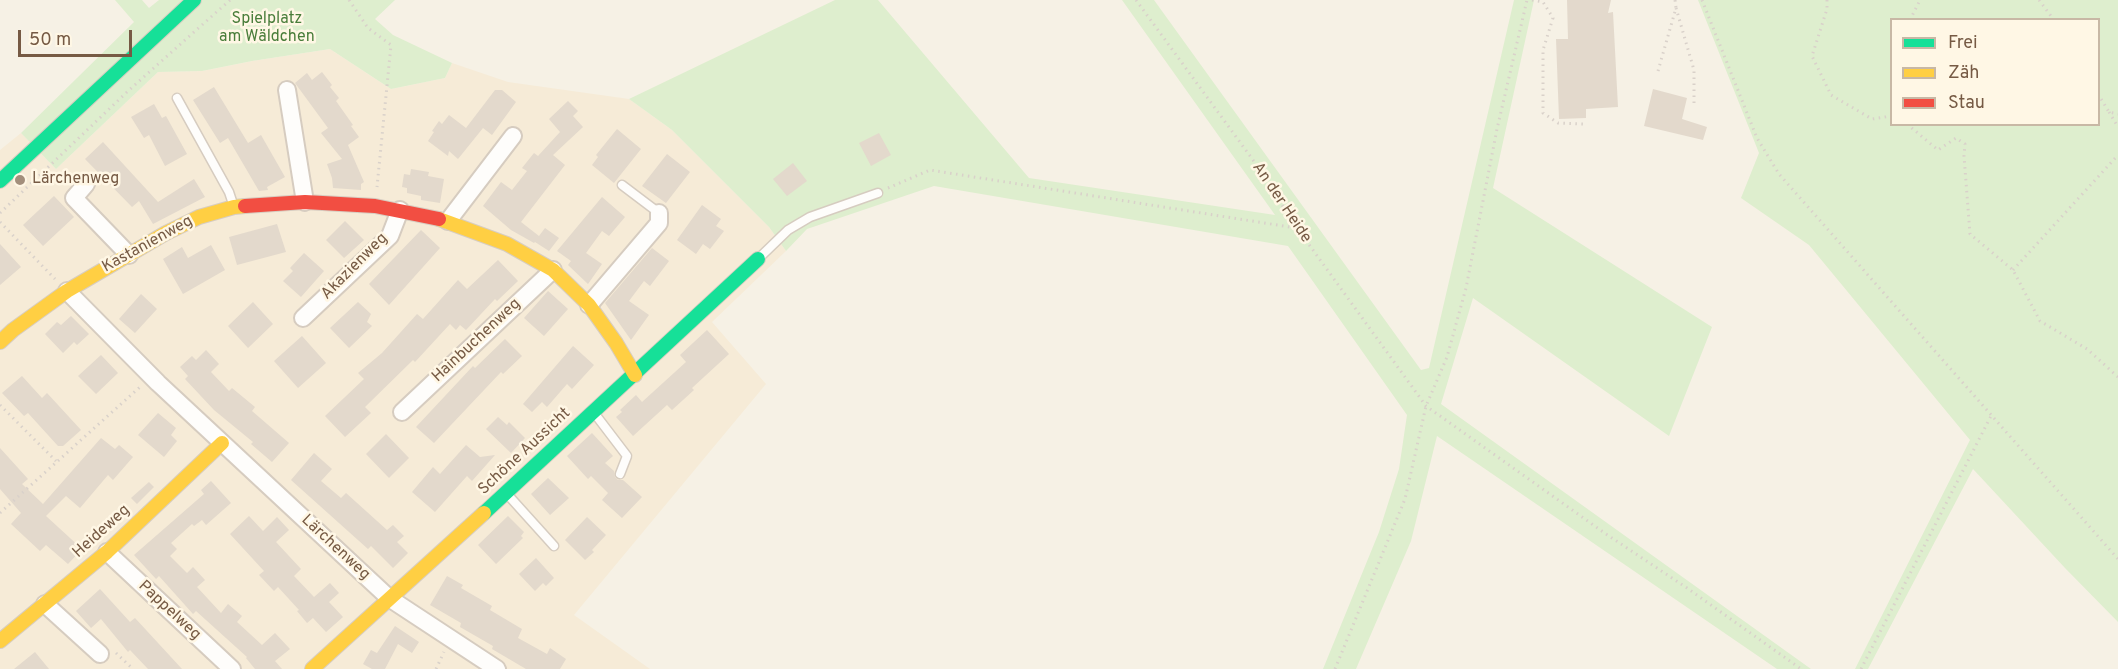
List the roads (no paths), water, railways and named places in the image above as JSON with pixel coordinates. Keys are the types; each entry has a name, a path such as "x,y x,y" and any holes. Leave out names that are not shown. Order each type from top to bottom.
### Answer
{"street":[{"path":"0,182 194,0"},
{"path":"287,90 305,202"},
{"path":"448,221 513,136"},
{"path":"86,184 74,198 129,255"},
{"name":"Kastanienweg","path":"0,342 67,291 198,217 234,207 305,202 375,206 399,210 448,221 507,244 553,270 590,305 635,375"},
{"name":"Akazienweg","path":"303,318 390,236 399,210"},
{"path":"590,305 659,223 659,213"},
{"name":"Schöne Aussicht","path":"312,669 635,375 758,259"},
{"name":"Hainbuchenweg","path":"402,412 553,270"},
{"name":"Lärchenweg","path":"67,291 222,444 389,598 497,669"},
{"name":"Heideweg","path":"0,641 107,552 222,444"},
{"name":"Pappelweg","path":"107,552 232,669"},
{"path":"45,604 100,654"}],"lane":[{"path":"177,98 229,192 234,207"},
{"path":"622,185 659,213"},
{"path":"758,259 788,230 810,217 878,193"},
{"path":"593,412 627,456 620,474"},
{"path":"506,493 554,546"}],"place":[{"name":"Lärchenweg","path":"20,180"}],"park label":[{"name":"Spielplatz am Wäldchen","path":"267,29"}]}
